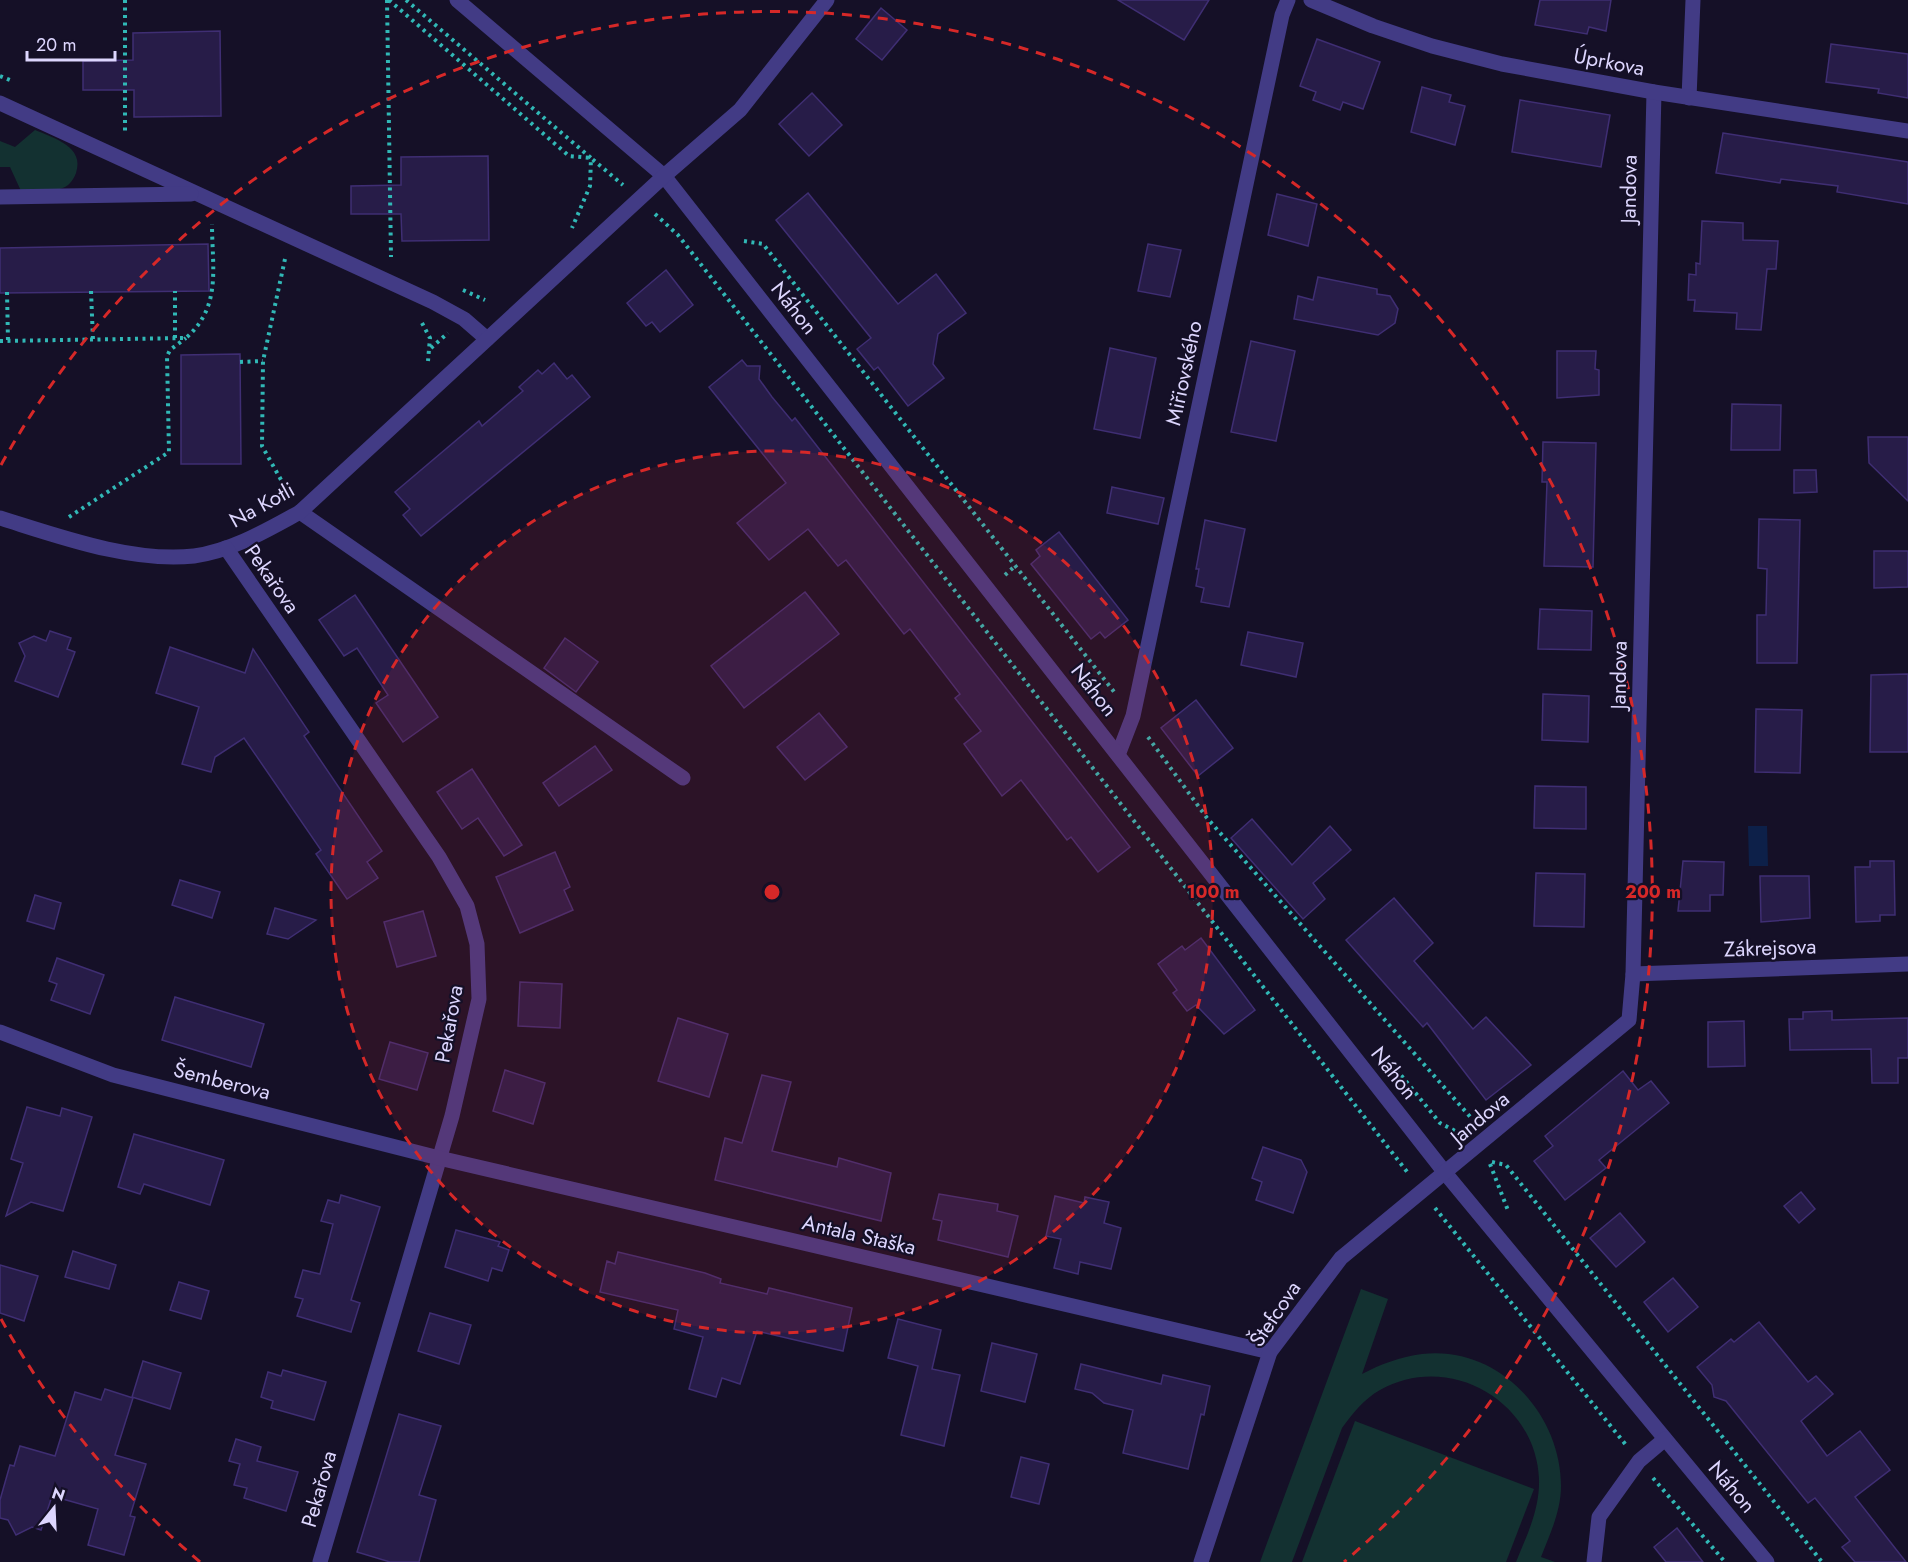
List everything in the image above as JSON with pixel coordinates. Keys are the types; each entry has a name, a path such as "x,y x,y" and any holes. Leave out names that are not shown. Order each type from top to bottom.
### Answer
{"street":[{"name":"Náhon","path":"457,0 664,176 1446,1174 1767,1562"},
{"name":"Na Kotli","path":"0,518 69,539 136,553 194,556 226,548 264,532 300,512 664,176 740,110 827,0"},
{"name":"Miřiovského","path":"1118,755 1133,716 1282,15 1288,0"},
{"name":"Úprkova","path":"1311,0 1373,26 1432,46 1502,64 1689,98 1908,131"},
{"path":"1689,98 1694,0"},
{"name":"Jandova","path":"1446,1174 1629,1020 1633,974 1654,92"},
{"path":"0,104 432,302 464,319 487,339"},
{"path":"0,197 194,194"},
{"path":"300,512 683,778"},
{"name":"Pekařova","path":"226,548 439,857 467,906 477,944 479,999 452,1116 320,1562"},
{"name":"Zákrejsova","path":"1633,974 1908,964"},
{"name":"Šemberova","path":"0,1032 113,1075 439,1158"},
{"name":"Antala Staška","path":"439,1158 1270,1352"},
{"name":"Štefcova","path":"1201,1562 1270,1352 1341,1258 1446,1174"},
{"path":"1594,1562 1599,1517 1639,1461 1665,1439"}],"path":[{"path":"124,0 124,134"},
{"path":"388,0 570,156 591,158"},
{"path":"388,0 391,257"},
{"path":"406,0 678,235 1394,1155"},
{"path":"571,230 590,186 591,158"},
{"path":"206,220 218,222"},
{"path":"67,518 169,452 167,356 170,350 197,328 210,306 212,220"},
{"path":"289,238 263,361 261,446 300,512"},
{"path":"744,241 763,244 1133,716 1207,818 1480,1128 1469,1138 1476,1148 1489,1161 1506,1165 1822,1562"},
{"path":"91,291 93,340"},
{"path":"175,291 175,338"},
{"path":"7,292 8,341"},
{"path":"485,300 493,298"},
{"path":"418,317 430,339 426,365"},
{"path":"430,348 457,326"},
{"path":"0,341 186,338"},
{"path":"240,362 263,361"},
{"path":"1004,576 1015,566"},
{"path":"1434,1207 1639,1461 1725,1562"}],"green space":[{"path":"35,130 59,140 76,156 78,164 76,173 65,187 51,191 21,191 10,167 0,167 0,141 15,147"},
{"path":"1361,1289 1388,1299 1362,1374 1406,1357 1422,1354 1450,1354 1476,1361 1499,1373 1520,1389 1537,1410 1550,1433 1558,1459 1561,1486 1559,1504 1541,1557 1555,1562 1516,1562 1532,1522 1539,1490 1534,1451 1523,1427 1506,1406 1484,1391 1460,1380 1434,1376 1407,1379 1380,1390 1359,1407 1342,1428 1292,1562 1260,1562"},
{"path":"1355,1421 1534,1489 1506,1562 1302,1562"}],"water":[{"path":"1748,826 1767,826 1768,866 1749,866"}],"building":[{"path":"1118,0 1209,0 1184,40"},
{"path":"1540,0 1611,0 1606,31 1589,27 1587,34 1535,25"},
{"path":"881,8 907,30 882,60 856,39"},
{"path":"220,31 221,116 134,117 134,90 83,90 83,61 133,60 133,33"},
{"path":"1317,39 1380,62 1363,109 1343,102 1340,110 1313,100 1316,92 1300,86"},
{"path":"1831,44 1908,54 1908,98 1878,93 1879,89 1826,82"},
{"path":"1422,87 1451,95 1449,102 1465,106 1455,145 1411,132"},
{"path":"812,93 842,125 809,156 779,124"},
{"path":"1520,100 1610,115 1601,167 1512,152"},
{"path":"1723,133 1908,162 1908,204 1837,192 1838,186 1781,179 1780,183 1716,173"},
{"path":"488,156 489,240 402,241 401,214 351,214 351,186 401,185 401,157"},
{"path":"808,193 898,304 936,274 966,313 938,334 933,364 944,378 908,406 878,367 874,370 857,349 871,338 776,220"},
{"path":"1277,194 1317,204 1308,246 1268,235"},
{"path":"1702,221 1743,223 1743,240 1778,241 1776,269 1767,269 1761,330 1736,329 1737,313 1694,311 1695,300 1688,300 1689,274 1696,275 1696,263 1700,264"},
{"path":"208,244 209,291 0,293 0,248"},
{"path":"1148,244 1181,250 1170,297 1138,291"},
{"path":"666,270 693,305 660,332 652,322 646,326 627,303"},
{"path":"1318,277 1377,289 1377,294 1390,296 1398,309 1395,323 1378,335 1294,319 1298,296 1313,300"},
{"path":"1251,341 1295,351 1276,441 1231,432"},
{"path":"1110,348 1156,358 1140,438 1094,429"},
{"path":"1557,351 1596,351 1595,369 1599,370 1599,395 1557,398"},
{"path":"240,354 241,464 181,464 181,355"},
{"path":"742,360 747,366 760,366 759,379 772,397 792,421 795,418 1130,847 1098,872 1071,837 1067,840 1021,780 1002,796 964,744 981,731 955,698 960,694 910,629 904,634 846,560 838,566 808,529 769,560 737,523 786,483 709,387"},
{"path":"554,363 567,379 572,375 590,397 421,536 403,515 410,509 395,492 479,421 482,426 523,391 519,387 538,370 542,374"},
{"path":"1732,404 1781,405 1780,450 1731,450"},
{"path":"1868,437 1908,437 1908,501 1869,463"},
{"path":"1543,442 1596,443 1593,567 1544,566 1547,482 1542,482"},
{"path":"1794,470 1816,470 1817,492 1794,493"},
{"path":"1112,487 1164,498 1158,524 1107,513"},
{"path":"1759,519 1800,520 1797,663 1757,663 1757,615 1766,615 1767,569 1758,568"},
{"path":"1205,520 1245,529 1229,607 1201,602 1204,588 1196,586 1199,569 1196,569"},
{"path":"1059,532 1128,620 1105,638 1100,632 1091,639 1031,564 1040,556 1036,550"},
{"path":"1874,551 1908,551 1908,587 1874,588"},
{"path":"805,592 839,634 744,708 711,666"},
{"path":"355,595 438,717 403,742 376,703 388,695 357,648 344,656 319,620"},
{"path":"1540,609 1592,611 1591,650 1538,649"},
{"path":"50,631 71,638 67,649 75,652 58,697 15,681 25,656 19,643 34,636 46,641"},
{"path":"1248,632 1303,643 1296,677 1241,665"},
{"path":"565,638 598,662 576,692 544,668"},
{"path":"170,647 245,673 253,649 309,732 304,736 382,851 367,862 378,878 347,899 316,854 321,850 244,738 215,757 211,772 182,764 199,707 156,693"},
{"path":"1908,674 1908,752 1870,752 1871,675"},
{"path":"1543,694 1589,696 1588,742 1542,740"},
{"path":"1196,700 1233,748 1198,776 1161,728"},
{"path":"1756,709 1802,710 1800,773 1755,772"},
{"path":"819,713 847,747 805,780 777,747"},
{"path":"595,746 612,770 559,806 543,783"},
{"path":"472,769 522,845 504,856 478,818 462,829 437,792"},
{"path":"1535,786 1586,787 1586,829 1534,828"},
{"path":"1252,819 1292,865 1330,826 1351,850 1313,883 1325,899 1303,919 1231,838"},
{"path":"555,852 570,887 564,890 573,910 520,933 496,877"},
{"path":"1683,861 1724,862 1723,895 1710,895 1710,911 1678,911"},
{"path":"1870,861 1894,861 1895,915 1880,915 1880,921 1856,922 1855,867 1870,867"},
{"path":"1536,873 1585,874 1584,927 1534,926"},
{"path":"1760,876 1809,876 1810,918 1761,922"},
{"path":"180,880 220,892 212,918 172,905"},
{"path":"35,895 61,903 54,929 27,921"},
{"path":"1394,898 1433,943 1414,961 1473,1029 1486,1017 1531,1065 1486,1100 1427,1023 1423,1027 1346,940"},
{"path":"275,908 316,920 288,939 267,934"},
{"path":"423,911 436,956 397,967 384,922"},
{"path":"1201,938 1255,1010 1224,1034 1196,1005 1187,1011 1173,993 1177,990 1158,964 1182,946 1185,950"},
{"path":"57,958 104,975 90,1014 51,1000 57,984 49,981"},
{"path":"520,982 562,984 560,1028 518,1026"},
{"path":"175,997 264,1024 251,1067 162,1040"},
{"path":"1832,1011 1832,1020 1908,1018 1908,1058 1898,1058 1898,1083 1872,1083 1871,1049 1790,1050 1789,1019 1803,1019 1803,1012"},
{"path":"678,1018 728,1034 709,1097 658,1081"},
{"path":"1744,1021 1745,1066 1708,1067 1708,1022"},
{"path":"390,1042 428,1053 417,1090 379,1079"},
{"path":"505,1070 545,1083 533,1124 493,1111"},
{"path":"1623,1071 1638,1090 1651,1081 1669,1103 1599,1160 1606,1168 1565,1200 1534,1161 1553,1146 1545,1136"},
{"path":"762,1075 791,1082 772,1151 837,1167 839,1158 891,1173 881,1221 715,1180 725,1138 742,1143"},
{"path":"27,1107 60,1116 62,1108 92,1117 63,1211 31,1202 6,1216 23,1163 11,1159"},
{"path":"134,1134 224,1160 210,1205 144,1184 140,1194 118,1187"},
{"path":"1263,1147 1301,1160 1307,1172 1293,1213 1256,1200 1262,1182 1252,1178"},
{"path":"1801,1192 1815,1209 1799,1223 1784,1206"},
{"path":"939,1194 998,1204 997,1211 1018,1216 1008,1257 938,1240 942,1221 933,1219"},
{"path":"341,1195 380,1207 351,1300 360,1303 351,1332 297,1316 303,1299 295,1297 303,1270 320,1274 333,1224 321,1221 328,1200 339,1203"},
{"path":"1055,1196 1084,1203 1085,1197 1109,1202 1104,1223 1121,1228 1111,1269 1080,1262 1078,1274 1054,1268 1061,1239 1046,1236"},
{"path":"1620,1213 1645,1242 1616,1267 1590,1238"},
{"path":"456,1230 500,1242 498,1246 509,1250 502,1271 492,1268 488,1281 445,1267"},
{"path":"73,1251 116,1265 109,1289 65,1277"},
{"path":"618,1252 705,1273 721,1279 720,1283 767,1294 769,1288 852,1308 843,1351 757,1331 740,1384 722,1378 716,1397 689,1389 703,1337 674,1329 678,1310 600,1292 607,1261 615,1264"},
{"path":"0,1265 38,1276 24,1321 0,1313"},
{"path":"1673,1278 1698,1307 1668,1332 1644,1302"},
{"path":"179,1282 209,1291 201,1319 170,1310"},
{"path":"430,1313 471,1325 459,1364 418,1351"},
{"path":"898,1319 941,1330 932,1369 960,1375 944,1446 901,1435 918,1366 888,1358"},
{"path":"1759,1322 1808,1382 1816,1376 1833,1394 1801,1421 1827,1456 1860,1431 1890,1470 1855,1497 1906,1562 1855,1562 1842,1547 1850,1541 1815,1498 1808,1503 1726,1401 1714,1397 1712,1385 1697,1367 1731,1339 1734,1342"},
{"path":"992,1343 1037,1354 1025,1402 981,1391"},
{"path":"143,1361 181,1373 170,1409 132,1397"},
{"path":"1081,1364 1161,1384 1163,1375 1210,1386 1188,1469 1123,1453 1133,1410 1104,1403 1092,1393 1075,1389"},
{"path":"283,1370 326,1382 314,1420 271,1408 273,1401 261,1397 268,1372 281,1376"},
{"path":"105,1389 133,1398 115,1455 146,1464 130,1516 135,1517 124,1555 88,1545 98,1509 52,1496 41,1530 32,1527 16,1535 8,1520 0,1518 0,1500 10,1465 14,1466 20,1446 55,1456 75,1392 101,1400"},
{"path":"399,1414 441,1426 419,1495 436,1500 419,1562 390,1562 357,1552"},
{"path":"236,1439 261,1447 257,1461 298,1472 286,1511 244,1498 247,1488 234,1485 240,1464 229,1461"},
{"path":"1021,1457 1049,1464 1039,1504 1011,1497"},
{"path":"1677,1528 1703,1562 1666,1562 1654,1547"}]}
